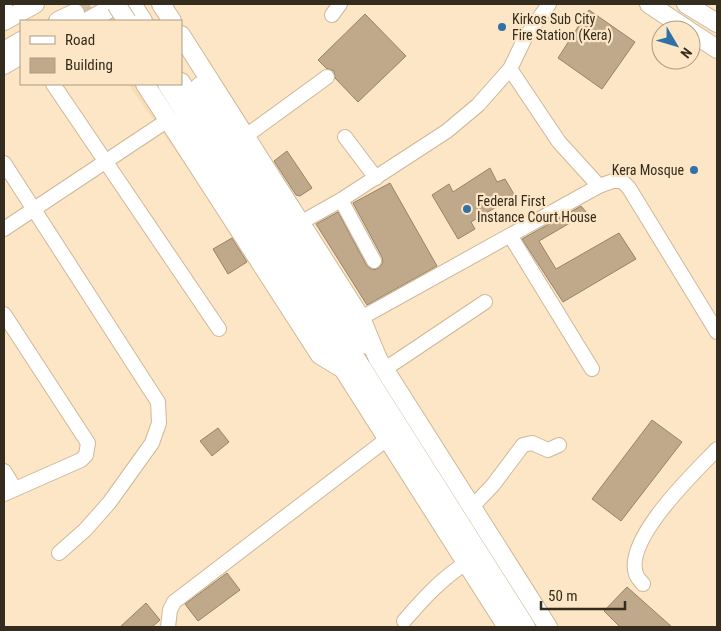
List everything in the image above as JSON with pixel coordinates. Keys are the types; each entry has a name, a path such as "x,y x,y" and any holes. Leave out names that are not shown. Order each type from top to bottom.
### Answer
{"main road":[{"path":"5,9 35,4"},
{"path":"64,20 92,15 117,4 127,20"},
{"path":"132,4 142,20"},
{"path":"148,4 158,20"},
{"path":"161,4 173,20"},
{"path":"174,4 174,20"},
{"path":"649,4 673,20"},
{"path":"686,4 717,23"},
{"path":"182,37 361,318 382,364 471,508 548,627"},
{"path":"701,38 717,49"},
{"path":"4,51 20,42"},
{"path":"4,65 20,56"},
{"path":"182,58 349,324 382,364"},
{"path":"182,84 526,627"},
{"path":"146,85 320,355 343,369"},
{"path":"168,85 387,440 507,627"}],"street":[{"path":"300,223 341,200 447,131 478,105 510,68 525,38 549,4"},
{"path":"510,68 559,142 599,186"},
{"path":"246,136 327,77"},
{"path":"54,85 219,329"},
{"path":"4,229 168,120"},
{"path":"345,137 376,178"},
{"path":"4,163 158,402 159,423 152,443 109,502 85,530 59,553"},
{"path":"361,318 511,237 599,186 613,181 622,181 629,188 717,332"},
{"path":"341,200 374,261"},
{"path":"511,237 592,369"},
{"path":"382,364 485,302"},
{"path":"4,314 88,443 86,455 81,460 9,492 4,471"},
{"path":"168,627 170,610 174,602 387,440"},
{"path":"471,508 493,485 523,444 532,442 548,450 559,445"},
{"path":"643,584 636,575 635,562 643,536 668,503 717,449"},
{"path":"404,621 428,593 447,576 466,563"}],"shaded area":[{"path":"129,85 150,85 234,233"}],"building":[{"path":"589,10 635,42 602,89 558,58"},
{"path":"365,14 406,56 358,102 335,78 334,71 326,68 318,60"},
{"path":"287,151 312,188 300,196 296,195 274,161"},
{"name":"Federal First Instance Court House","path":"490,168 497,182 505,179 515,196 471,222 475,229 458,239 432,195 449,184 453,192"},
{"path":"390,183 437,266 367,305 316,224 338,212 367,266 373,270 379,268 383,262 382,257 353,203"},
{"path":"581,206 587,213 539,241 556,269 619,233 636,259 563,302 522,239"},
{"path":"232,238 247,262 228,274 213,249"},
{"path":"652,420 682,442 621,521 592,499"},
{"path":"218,428 229,442 212,456 200,441"},
{"path":"227,573 240,590 198,621 185,604"},
{"path":"627,587 672,627 620,627 604,611"},
{"path":"146,603 160,620 152,627 120,627"}],"tunnel":[{"path":"75,13 89,4"}],"place":[{"name":"Kirkos Sub City Fire Station (Kera)","path":"502,27"},
{"name":"Kera Mosque","path":"694,170"},
{"name":"Federal First Instance Court House","path":"467,209"}]}
